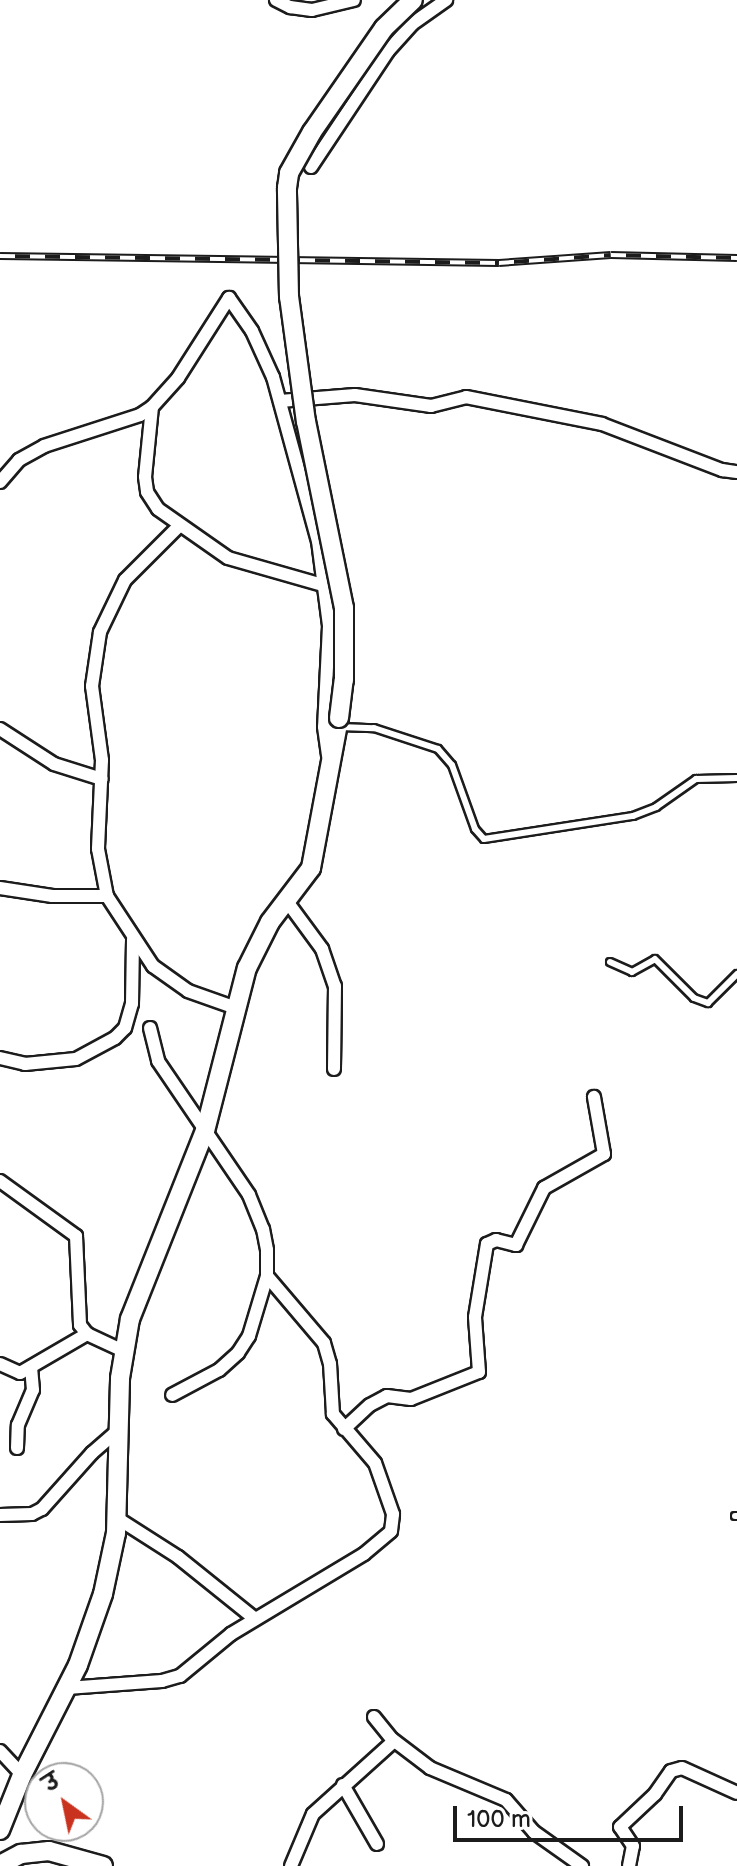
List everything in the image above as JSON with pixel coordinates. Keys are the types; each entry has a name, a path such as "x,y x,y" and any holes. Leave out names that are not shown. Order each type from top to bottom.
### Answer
{"street":[{"path":"276,0 290,7 312,10 354,0"},
{"path":"0,1830 22,1775 67,1688 103,1594 117,1518 123,1351 130,1319 205,1131 236,1008 257,945 311,868 344,680 344,608 306,422 291,313 287,188 289,173 312,132 384,28 413,0"},
{"path":"311,167 388,51 412,24 446,0"},
{"path":"0,482 19,460 44,446 140,415 152,407 178,378 229,298 258,343 280,401 312,513 326,586 329,649 324,727 330,765"},
{"path":"280,401 355,395 431,406 466,397 602,424 722,470 737,472"},
{"path":"152,407 145,467 147,492 158,509 228,558 326,586"},
{"path":"179,526 125,580 100,632 92,686 102,779 97,826 107,896 133,939 169,981 236,1008"},
{"path":"0,729 54,764 102,779"},
{"path":"0,888 52,896 107,896"},
{"path":"286,900 312,932 332,975 337,1016 334,1069"},
{"path":"0,1058 25,1064 76,1059 115,1038 125,1028 132,1004 133,939"},
{"path":"150,1028 158,1061 256,1208 267,1250 267,1276 249,1336 238,1353 219,1370 172,1395"},
{"path":"344,1429 387,1396 411,1399 479,1372 475,1317 487,1244 496,1240 516,1245 540,1193 549,1182 604,1154 605,1145 594,1097"},
{"path":"0,1181 57,1220 79,1240 78,1320 87,1334 123,1351"},
{"path":"67,1688 170,1680 255,1619 372,1549 391,1531 393,1514 375,1463 333,1414 330,1364 324,1343 267,1276"},
{"path":"0,1364 20,1373 87,1334"},
{"path":"17,1448 18,1425 33,1390 31,1367"},
{"path":"0,1515 32,1514 42,1509 92,1453 118,1430"},
{"path":"117,1518 178,1557 255,1619"},
{"path":"374,1717 394,1741 430,1768 506,1800 534,1832 582,1866"},
{"path":"291,1866 306,1826 343,1785 394,1741"},
{"path":"0,1751 22,1775"},
{"path":"629,1866 633,1846 620,1827 655,1794 671,1771 682,1768 737,1793"},
{"path":"343,1785 377,1844"},
{"path":"1,1859 49,1851 103,1866"}],"lane":[{"path":"338,723 374,728 438,749 452,765 475,829 484,839 633,816 656,807 696,779 737,778"},
{"path":"610,962 632,972 655,959 694,998 708,1003 737,974"}],"railway":[{"path":"0,256 499,263 611,255 737,258"}]}
